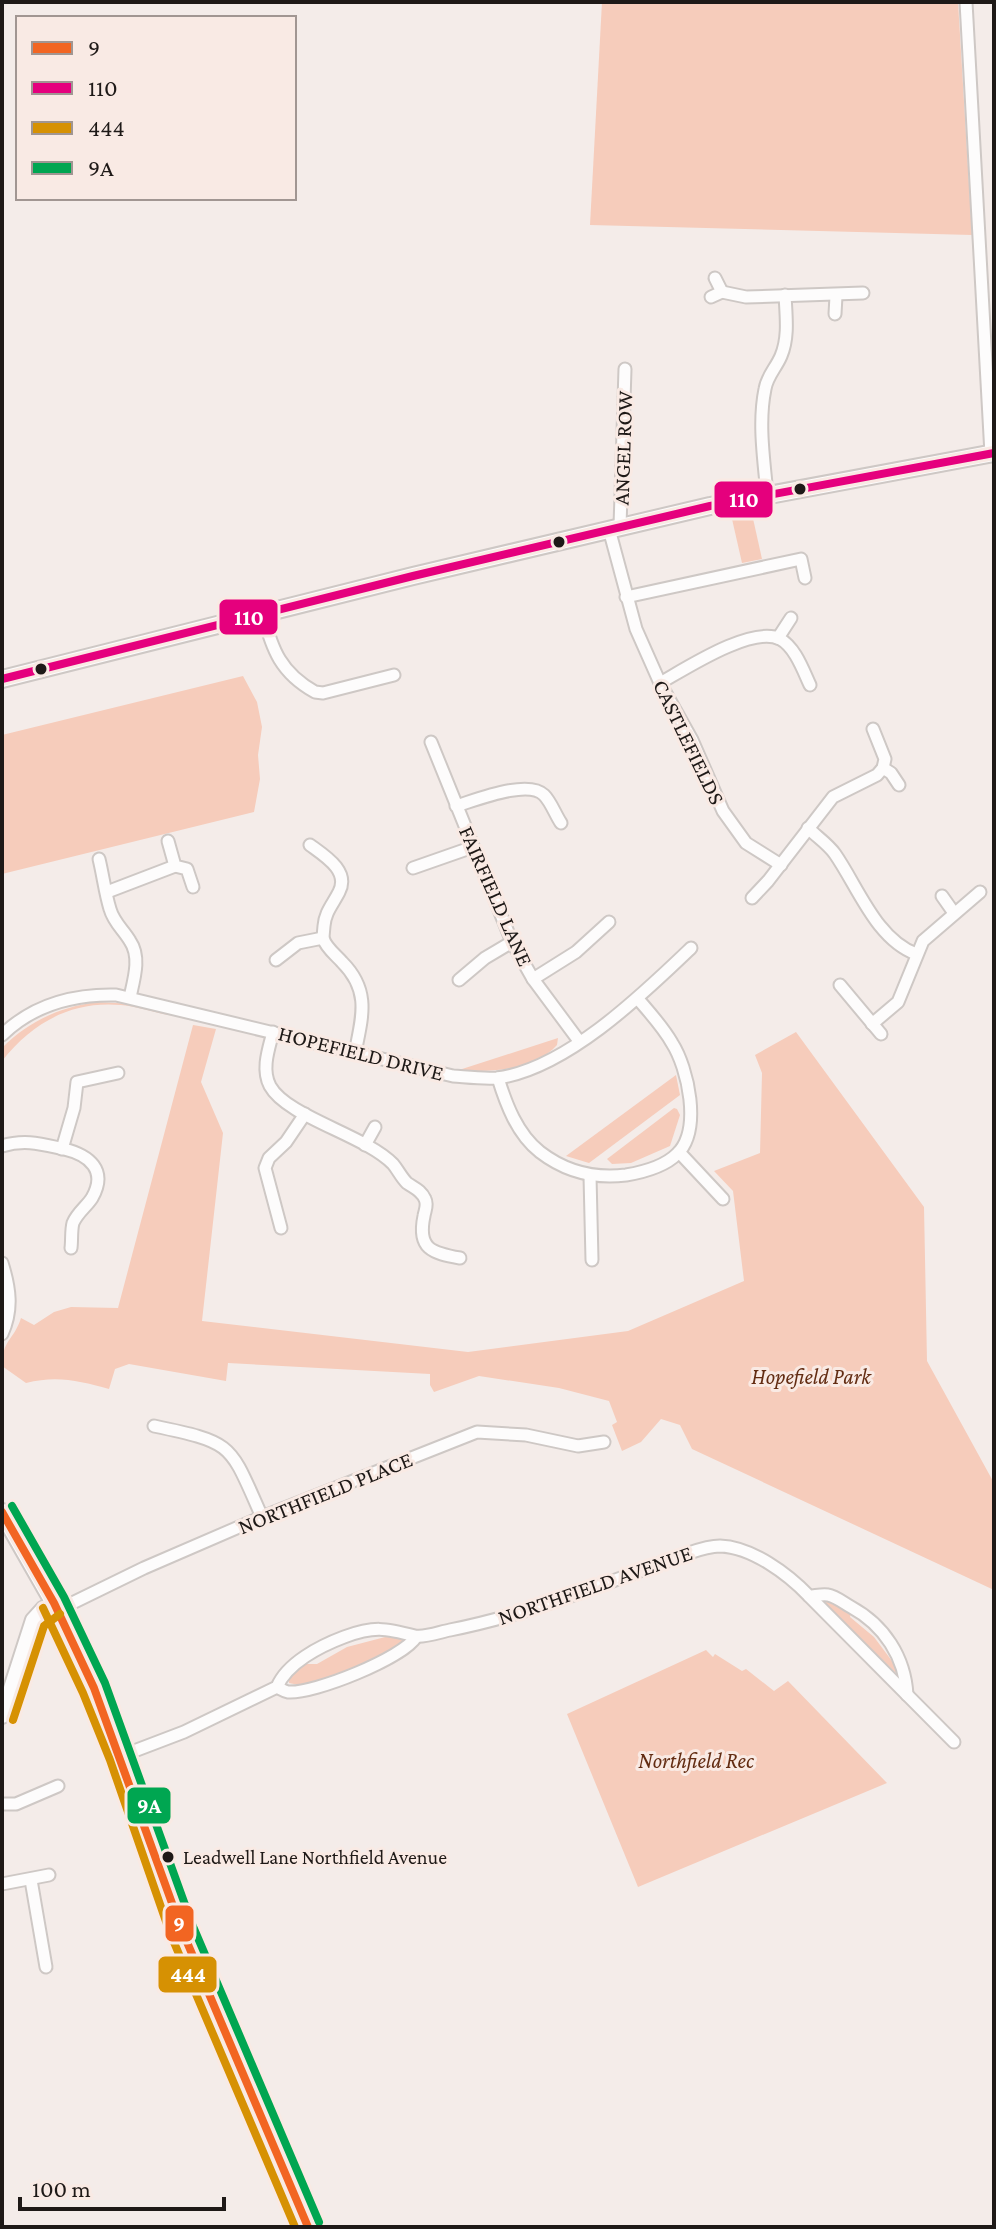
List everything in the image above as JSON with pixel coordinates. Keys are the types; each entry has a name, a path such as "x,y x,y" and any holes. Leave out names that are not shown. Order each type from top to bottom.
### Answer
{"main road":[{"path":"2,679 615,528 767,494 993,454"},
{"path":"2,1512 56,1607 89,1675 181,1928 308,2227"}],"street":[{"path":"966,2 993,454"},
{"path":"715,278 717,294 746,297 863,293"},
{"path":"767,494 763,448 764,392 784,345 787,331 785,295"},
{"path":"835,314 836,296"},
{"name":"ANGEL ROW","path":"615,528 625,369"},
{"name":"CASTLEFIELDS","path":"615,528 626,597 636,629 660,683 687,729 723,811 746,843 781,865"},
{"path":"626,597 801,559 805,578"},
{"path":"263,614 276,656 315,692 323,693 394,675"},
{"path":"778,638 791,618"},
{"path":"660,683 727,646 759,638 778,638 800,662 810,685"},
{"path":"752,898 833,797 877,775 883,768 885,759 873,729"},
{"name":"FAIRFIELD LANE","path":"431,742 512,942 533,979 579,1041"},
{"path":"883,768 899,785"},
{"path":"456,806 522,789 535,790 543,793 561,823"},
{"path":"808,828 833,851 890,937 902,949 916,954"},
{"path":"168,841 175,866"},
{"path":"310,845 341,873 342,884 325,918 323,938 359,985 362,1017 355,1053"},
{"path":"413,868 473,847"},
{"path":"99,859 110,910 136,952 136,974 130,997"},
{"path":"107,892 175,866 187,869 192,881 204,872"},
{"path":"872,1024 898,1002 916,954 935,928 980,892"},
{"path":"942,896 954,913"},
{"path":"533,979 576,952 609,922"},
{"path":"276,960 298,943 323,938"},
{"path":"459,980 485,958 512,942"},
{"name":"HOPEFIELD DRIVE","path":"2,1035 25,1017 55,1003 96,994 130,997 453,1076 498,1078 549,1060 610,1022 691,948"},
{"path":"840,985 881,1034"},
{"path":"498,1078 520,1130 538,1151 562,1165 590,1176 641,1172 663,1164 679,1152 690,1119 689,1093 684,1067 672,1042 638,999"},
{"path":"273,1032 266,1062 269,1085 278,1096 305,1114 382,1154 424,1197 427,1205 422,1229 424,1243 431,1252 460,1258"},
{"path":"62,1149 74,1108 77,1082 118,1073"},
{"path":"281,1228 265,1168 269,1158 286,1142 305,1114"},
{"path":"365,1145 375,1127"},
{"path":"2,1146 30,1141 89,1158 96,1169 98,1183 73,1224 71,1248"},
{"path":"679,1152 723,1199"},
{"path":"590,1176 592,1260"},
{"path":"2,1263 9,1285 10,1306 2,1334"},
{"path":"154,1426 207,1437 226,1447 240,1468 262,1517"},
{"name":"NORTHFIELD PLACE","path":"56,1607 262,1517 477,1432 526,1435 578,1446 604,1442"},
{"name":"NORTHFIELD AVENUE","path":"121,1756 192,1728 277,1687 281,1675 289,1668 341,1638 368,1629 394,1629 416,1637 516,1615 704,1548 722,1546 742,1551 783,1573 954,1742"},
{"name":"NORTHFIELD AVENUE","path":"809,1596 828,1595 864,1614 877,1625 890,1641 902,1667 907,1695"},
{"path":"2,1716 33,1620 37,1613 56,1607"},
{"name":"NORTHFIELD AVENUE","path":"277,1687 289,1692 350,1675 399,1653 416,1637"},
{"path":"2,1804 16,1804 58,1786"},
{"path":"2,1884 49,1875"},
{"path":"31,1880 46,1967"}],"green space":[{"path":"602,2 958,2 972,235 590,225"},
{"path":"752,514 762,559 742,563 732,519"},
{"path":"243,676 257,702 262,727 258,755 260,779 254,812 2,874 2,735"},
{"path":"96,1002 135,1004 182,1016 114,1005 77,1009 60,1014 29,1033 2,1061 2,1048 34,1023 57,1012"},
{"name":"Hopefield Park","path":"193,1025 216,1029 201,1082 223,1133 202,1321 468,1352 628,1331 744,1281 733,1191 714,1171 760,1153 762,1073 755,1055 796,1032 924,1207 927,1361 994,1483 994,1590 692,1449 680,1425 661,1419 641,1442 622,1451 612,1425 617,1422 609,1401 559,1388 479,1376 434,1392 430,1374 228,1363 226,1381 129,1364 115,1369 109,1389 58,1379 26,1383 2,1366 6,1345 21,1318 34,1325 54,1312 71,1307 118,1308"},
{"path":"558,1038 557,1045 548,1053 524,1065 484,1071 459,1070"},
{"path":"676,1075 680,1095 589,1163 566,1156"},
{"path":"674,1108 680,1115 670,1146 631,1163 612,1164 607,1159"},
{"path":"826,1601 851,1613 850,1617 874,1637 892,1661 896,1660 901,1678 826,1605"},
{"path":"389,1636 406,1640 400,1648 329,1679 314,1683 289,1683 289,1676 305,1664 317,1664 347,1647"},
{"name":"Northfield Rec","path":"706,1650 713,1657 715,1654 742,1671 746,1669 774,1691 788,1681 887,1783 638,1887 567,1714"}],"transit line":[{"name":"110","path":"2,679 413,576 710,506 994,453"},
{"name":"9A","path":"12,1506 64,1597 105,1683 192,1924 319,2222"},
{"name":"9","path":"2,1512 54,1603 94,1688 181,1928 308,2227"},
{"name":"444","path":"43,1608 83,1693 110,1760 170,1933 295,2227"},
{"name":"444","path":"13,1720 44,1626 60,1614"}],"place":[{"name":"Leadwell Lane Northfield Avenue","path":"168,1857"}]}
